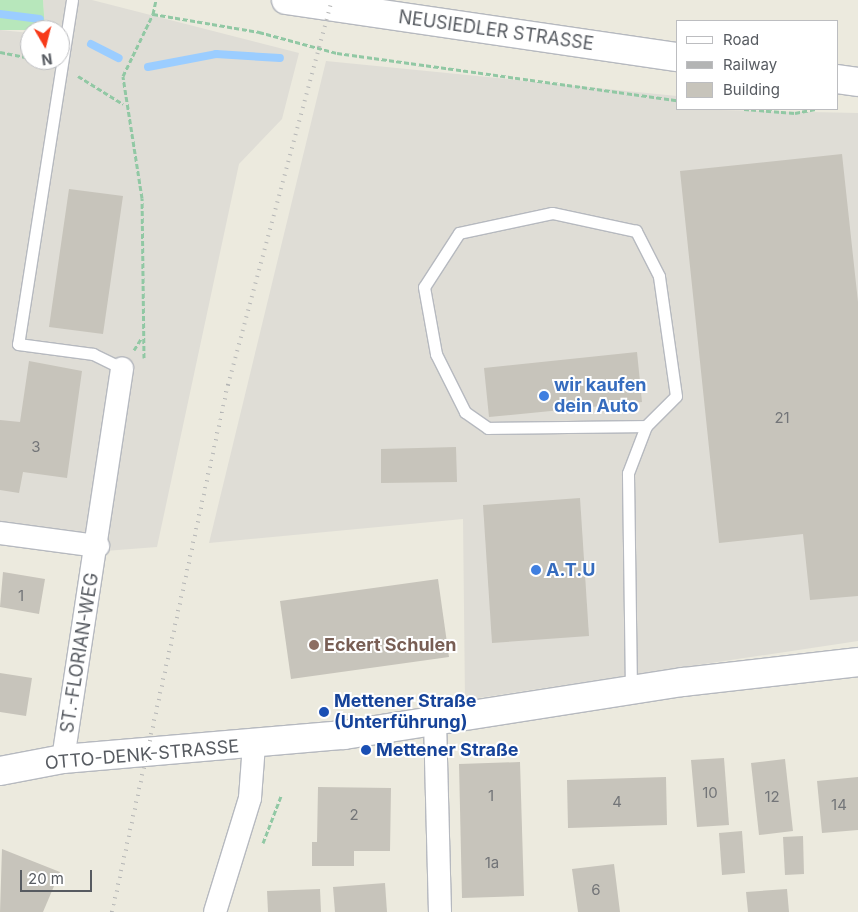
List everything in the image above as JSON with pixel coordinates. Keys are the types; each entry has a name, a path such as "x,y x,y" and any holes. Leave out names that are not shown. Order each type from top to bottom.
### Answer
{"street":[{"name":"NEUSIEDLER STRASSE","path":"286,0 676,57"},
{"path":"838,79 858,82"},
{"name":"ST.-FLORIAN-WEG","path":"63,759 98,546 122,368"},
{"path":"0,533 98,546"},
{"path":"215,912 250,798 254,745 858,662"},
{"path":"435,721 440,912"},
{"name":"OTTO-DENK-STRASSE","path":"0,771 63,759 254,745"}],"lane":[{"path":"68,20 72,0"},
{"path":"58,70 18,344 93,354 122,368"},
{"path":"632,692 628,473 646,426 676,396 659,276 636,231 552,213 459,233 424,287 436,354 466,412 488,428 646,426"}],"path":[{"path":"142,338 142,198 124,105 123,76 153,14 156,0"},
{"path":"153,14 258,32 338,53 676,100"},
{"path":"0,52 20,56"},
{"path":"69,70 124,105"},
{"path":"757,110 795,113 811,110"}],"shaded area":[{"path":"43,0 92,0 299,53 282,119 239,164 157,547 79,553 0,542 0,30 20,32 20,70 70,70 70,20 44,20"},
{"path":"326,61 676,96 676,110 858,113 858,641 465,700 463,519 209,543"}],"green space":[{"path":"0,0 43,0 44,20 20,20 20,30 0,30"}],"building":[{"path":"842,154 858,302 858,596 810,600 803,534 719,543 680,171"},
{"path":"69,189 123,196 103,334 49,327"},
{"path":"637,352 642,402 489,417 484,368"},
{"path":"29,361 82,371 67,478 23,472 19,493 0,490 0,420 20,422"},
{"path":"456,447 457,482 381,483 381,449"},
{"name":"A.T.U","path":"580,498 589,636 492,643 483,505"},
{"path":"3,572 45,579 39,614 0,607"},
{"path":"438,579 449,657 291,679 280,601"},
{"path":"0,673 32,678 26,716 0,712"},
{"path":"724,758 729,825 697,827 691,760"},
{"path":"785,759 793,831 759,835 751,763"},
{"path":"520,762 524,896 462,898 459,764"},
{"path":"666,777 667,825 568,828 567,780"},
{"path":"858,777 858,830 822,833 817,781"},
{"path":"318,787 391,788 390,851 354,851 354,866 312,866 312,842 317,842"},
{"path":"742,831 745,873 722,875 719,833"},
{"path":"803,836 804,874 785,875 783,837"},
{"path":"2,849 60,872 43,912 0,912"},
{"path":"614,864 620,912 578,912 572,869"},
{"path":"385,883 387,912 335,912 333,887"},
{"path":"320,889 321,912 268,912 267,891"},
{"path":"787,889 789,912 748,912 746,892"}],"waterway":[{"path":"0,14 40,19"},
{"path":"91,44 119,58"},
{"path":"148,67 216,54 280,58"}],"railway":[{"path":"112,912 228,385 332,0"}],"place":[{"name":"wir kaufen dein Auto","path":"544,396"},
{"name":"A.T.U","path":"536,570"},
{"name":"Eckert Schulen","path":"314,645"},
{"name":"Mettener Straße (Unterführung)","path":"324,712"},
{"name":"Mettener Straße","path":"366,750"}]}
